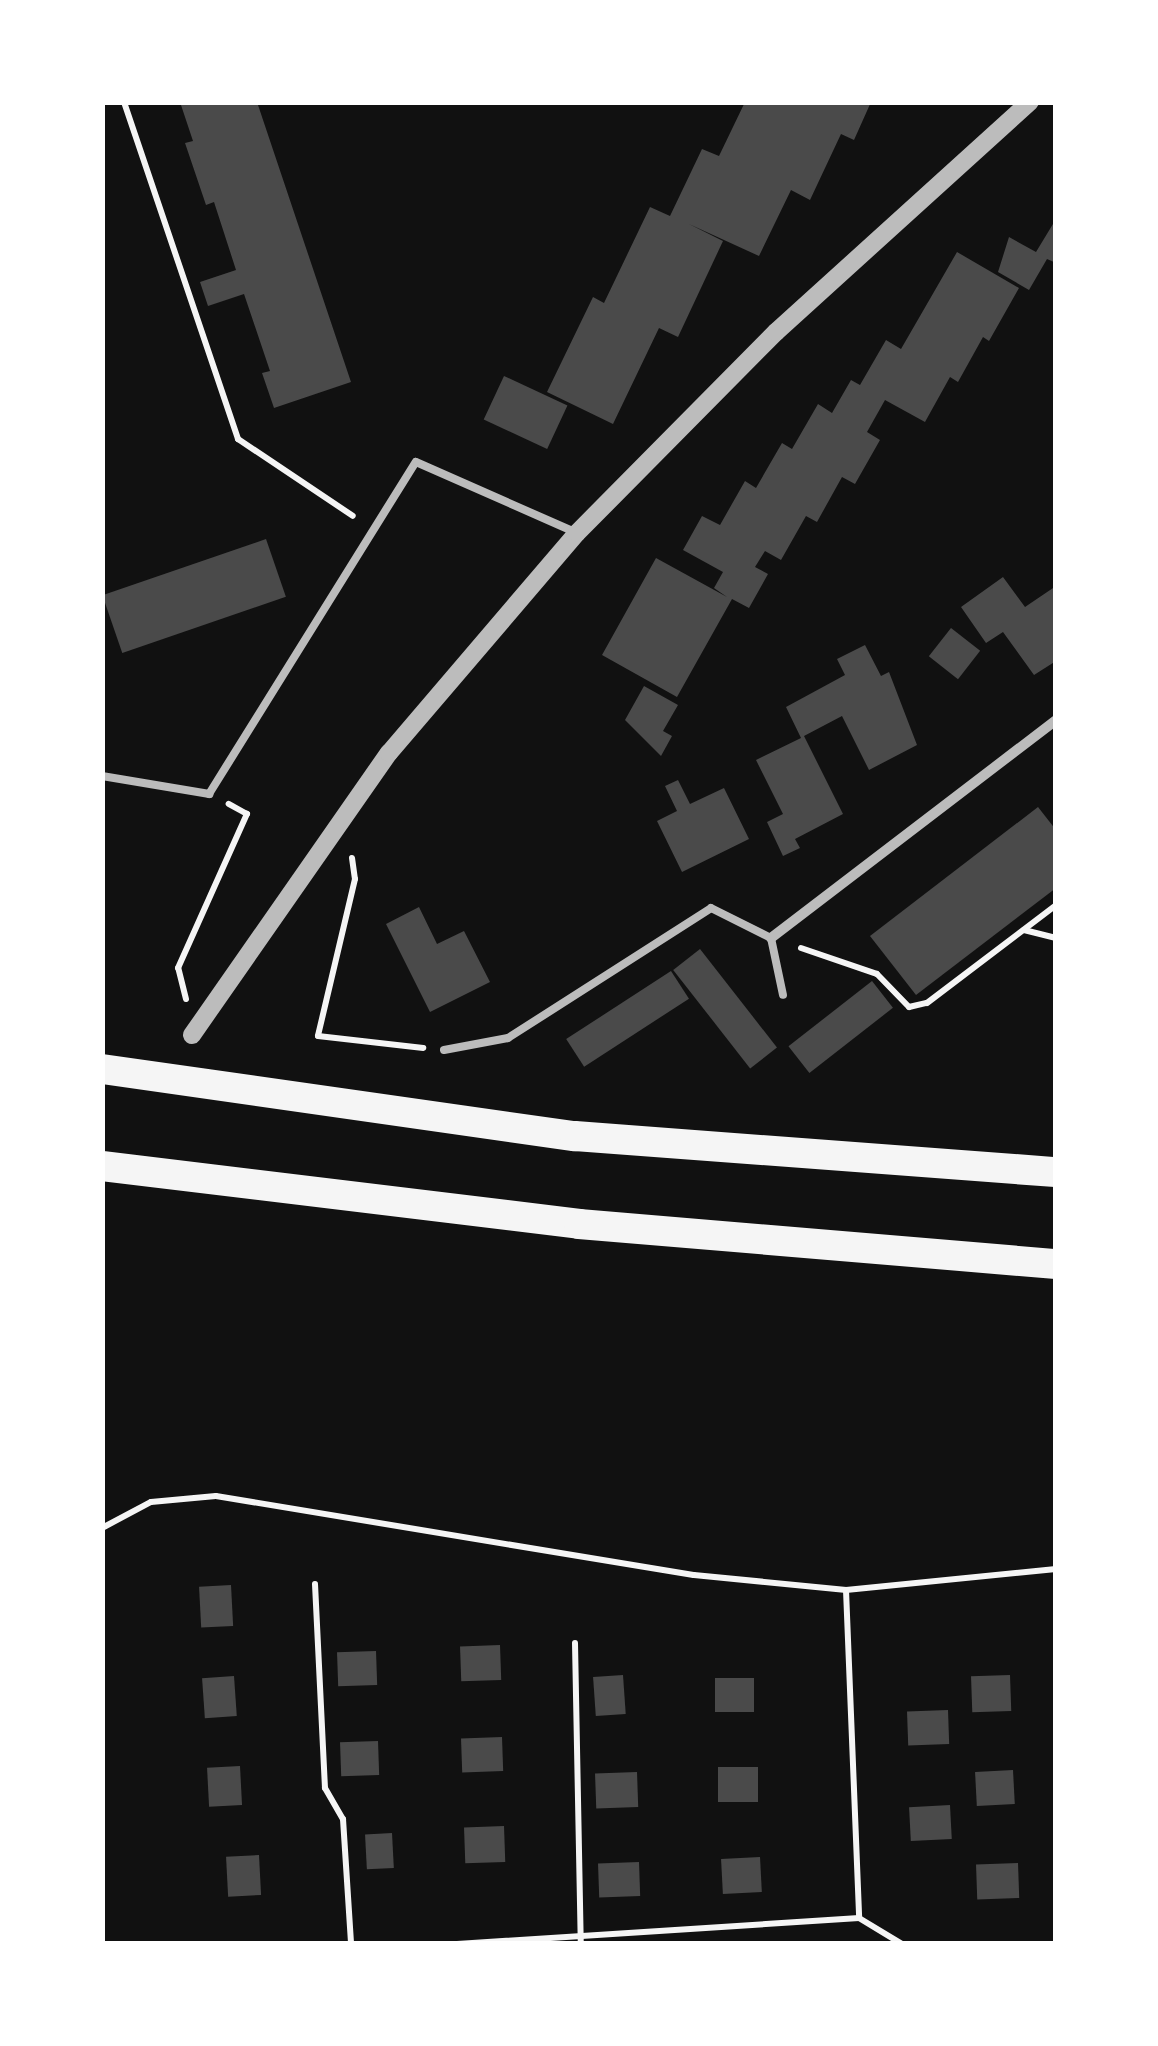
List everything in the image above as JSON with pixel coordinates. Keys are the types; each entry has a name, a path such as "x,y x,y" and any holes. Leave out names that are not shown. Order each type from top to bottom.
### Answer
{"highway":[{"path":"102,1069 576,1136 1056,1172"},
{"path":"102,1166 579,1224 1056,1264"}],"street":[{"path":"196,1028 346,812 480,642 578,534 776,332 1030,102"},
{"path":"771,938 1056,720"}],"lane":[{"path":"102,776 209,794 416,462 578,534"},
{"path":"444,1050 508,1038 711,908 771,938 784,994"}],"path":[{"path":"124,102 238,439 374,529"},
{"path":"196,1028 178,985 178,968 247,814 209,794"},
{"path":"346,812 354,879 318,1036 444,1050"},
{"path":"771,938 877,974 909,1008 927,1003 1056,905"},
{"path":"1023,930 1056,938"},
{"path":"102,1528 151,1502 216,1496 694,1575 846,1590 1056,1569"},
{"path":"315,1584 324,1788 343,1819 351,1944"},
{"path":"846,1590 859,1918"},
{"path":"576,1643 582,1939"},
{"path":"457,1944 582,1939 859,1918 902,1944"},
{"path":"877,1931 878,1944"}],"building":[{"path":"180,102 257,102 351,382 274,408 262,373 270,371 244,294 208,306 200,282 236,270 214,202 206,205 185,143 193,141"},
{"path":"745,102 871,102 854,140 841,134 810,200 791,190 759,256 689,224 723,241 678,337 659,328 613,424 547,392 593,297 604,303 650,207 670,216 702,149 719,156"},
{"path":"1056,219 1056,263 1047,259 1029,290 998,272 1009,237 1036,252"},
{"path":"957,252 1019,288 989,341 983,337 958,382 950,377 925,422 885,400 867,432 880,440 855,484 842,477 817,522 806,516 781,560 765,551 755,567 768,574 749,608 732,599 677,697 602,655 656,558 727,597 714,588 723,572 683,550 702,516 720,525 745,481 756,488 782,443 792,449 818,404 832,413 851,380 860,385 886,340 901,349"},
{"path":"504,376 567,406 547,449 484,420"},
{"path":"266,539 286,597 122,653 102,595"},
{"path":"1003,577 1025,607 1056,586 1056,661 1034,675 1003,632 986,643 961,607"},
{"path":"951,628 980,651 958,679 929,656"},
{"path":"865,645 881,676 889,672 917,745 869,770 842,716 804,736 843,814 795,839 800,848 783,856 767,822 783,814 756,760 801,738 786,707 845,675 837,659"},
{"path":"644,686 678,705 663,731 672,736 661,756 625,720"},
{"path":"678,780 690,804 724,788 749,839 682,872 657,821 677,811 665,786"},
{"path":"1038,807 1056,830 1056,888 916,995 870,936"},
{"path":"419,907 437,944 464,931 490,982 430,1012 386,924"},
{"path":"700,949 777,1048 750,1068 673,970"},
{"path":"671,971 689,999 584,1067 566,1039"},
{"path":"872,981 893,1008 809,1073 788,1046"},
{"path":"231,1585 233,1626 201,1628 199,1587"},
{"path":"500,1645 501,1680 461,1681 460,1646"},
{"path":"376,1651 377,1685 338,1686 337,1652"},
{"path":"623,1675 626,1714 596,1716 593,1677"},
{"path":"1010,1675 1011,1711 972,1712 971,1676"},
{"path":"234,1676 237,1716 205,1718 202,1678"},
{"path":"715,1678 754,1678 754,1712 715,1712"},
{"path":"948,1710 949,1744 908,1745 907,1711"},
{"path":"502,1737 503,1771 462,1772 461,1738"},
{"path":"378,1741 379,1775 341,1776 340,1742"},
{"path":"240,1766 242,1805 209,1807 207,1768"},
{"path":"718,1767 758,1767 758,1802 718,1802"},
{"path":"1013,1770 1015,1804 977,1806 975,1772"},
{"path":"637,1772 638,1807 596,1808 595,1773"},
{"path":"950,1805 952,1839 911,1841 909,1807"},
{"path":"504,1826 505,1862 465,1863 464,1827"},
{"path":"392,1833 394,1868 367,1869 365,1834"},
{"path":"259,1855 261,1895 228,1897 226,1857"},
{"path":"760,1857 762,1892 723,1894 721,1859"},
{"path":"639,1862 640,1896 599,1897 598,1863"},
{"path":"1018,1863 1019,1898 977,1899 976,1864"}]}
